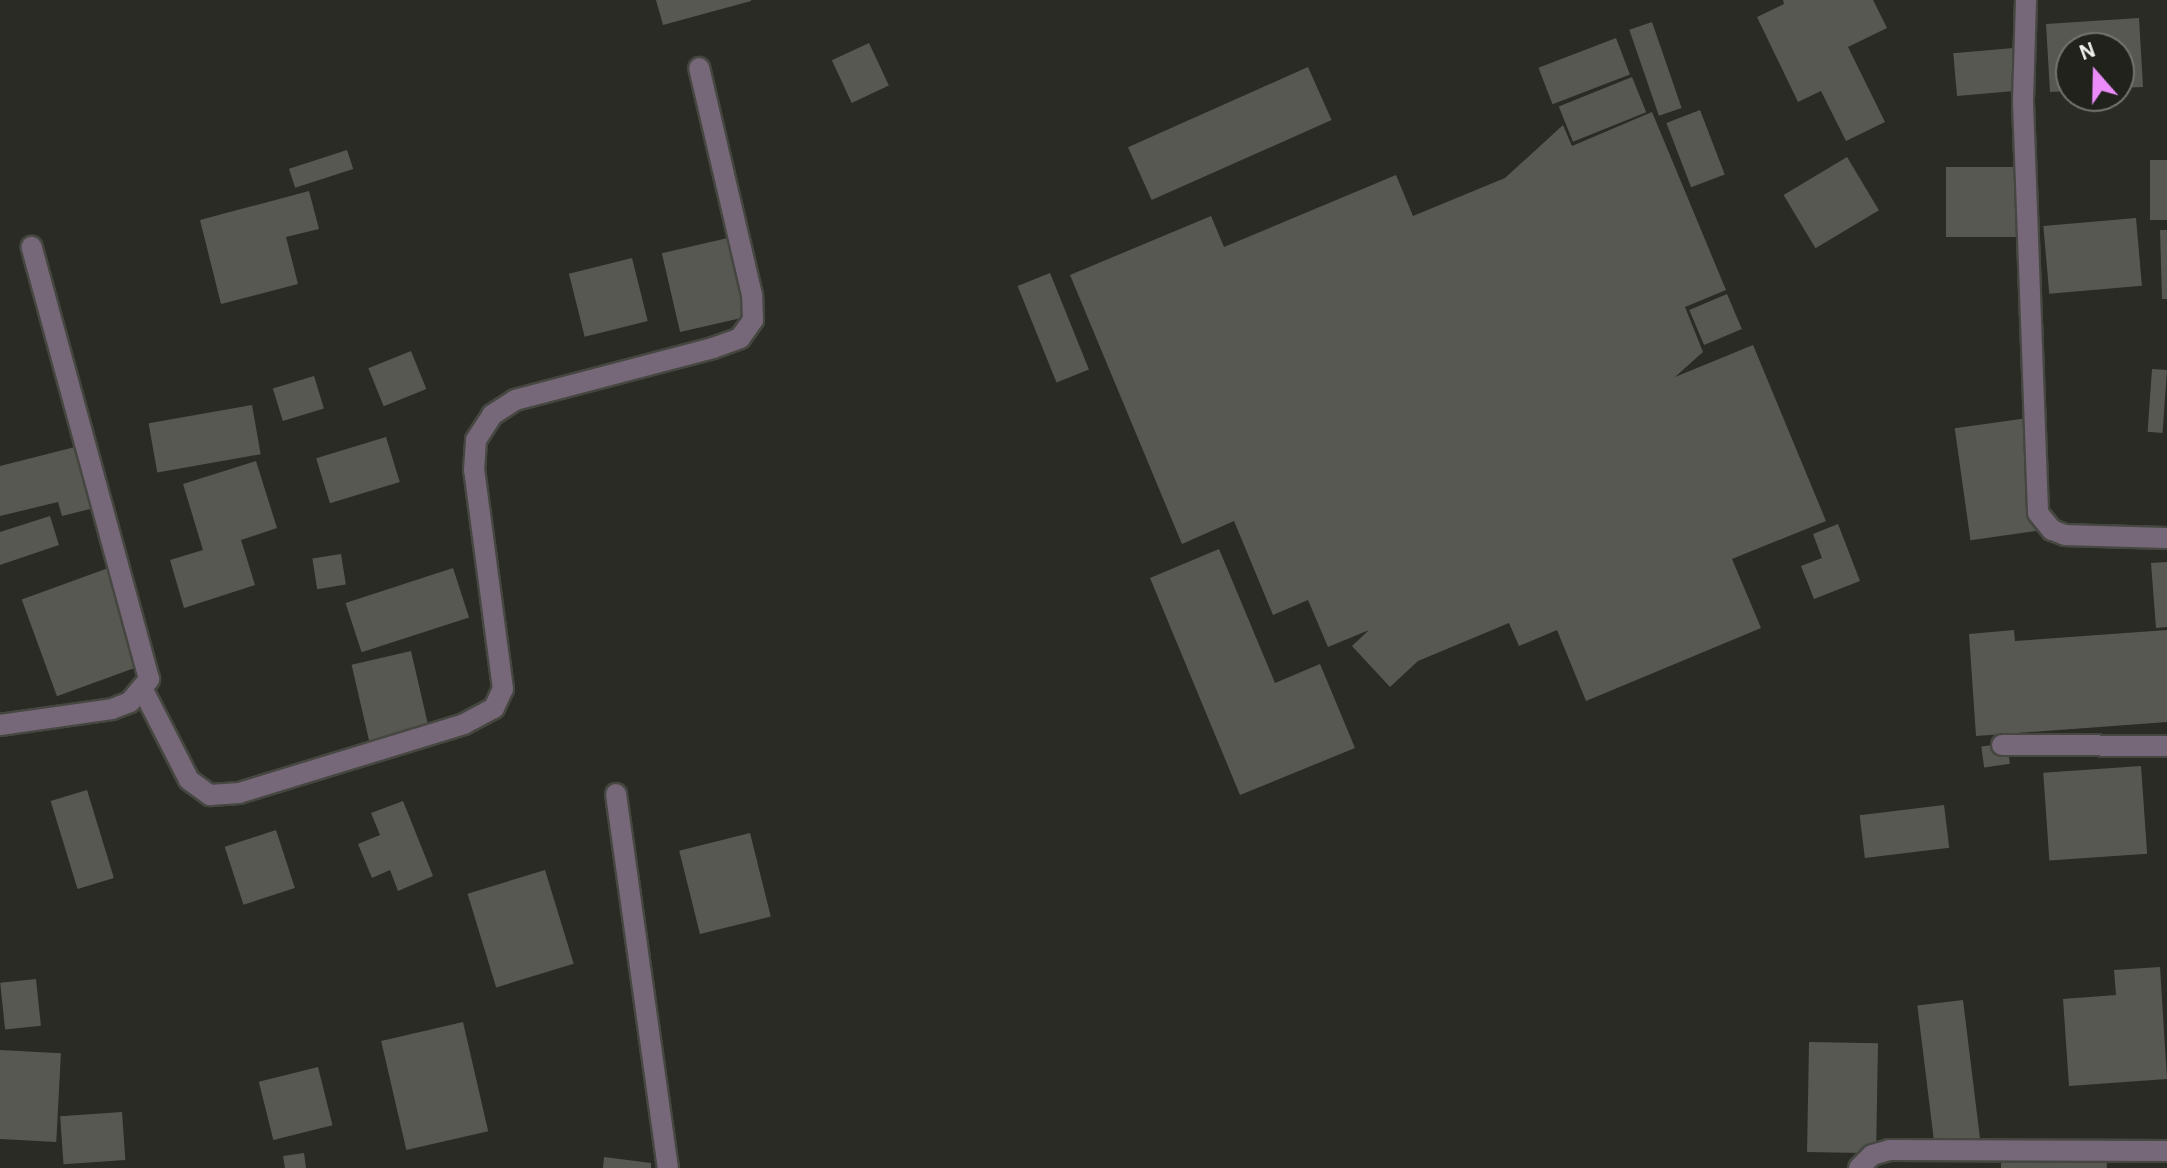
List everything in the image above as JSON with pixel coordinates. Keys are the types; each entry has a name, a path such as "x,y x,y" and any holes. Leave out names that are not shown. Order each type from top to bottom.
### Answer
{"street":[{"path":"2026,0 2023,102 2038,513 2065,535 2167,538"},
{"path":"142,688 189,780 210,795 239,793 464,724 494,708 503,689 474,470 476,440 492,415 515,400 713,348 740,338 753,320 752,295 699,68"},
{"path":"0,725 112,709 130,702 142,688 149,668 32,247"},
{"path":"2002,745 2167,746"},
{"path":"616,794 668,1168"},
{"path":"1859,1168 1872,1155 1889,1150 2167,1151"}],"building":[{"path":"656,0 751,0 751,1 663,25"},
{"path":"1783,0 1873,0 1887,28 1848,47 1885,122 1846,141 1821,91 1798,102 1757,17 1784,4"},
{"path":"2139,18 2143,87 2135,87 2135,32 2055,32 2055,92 2050,92 2046,24"},
{"path":"1652,22 1682,108 1659,116 1629,30"},
{"path":"1616,38 1630,74 1552,104 1539,68"},
{"path":"869,43 889,86 852,103 832,60"},
{"path":"2025,47 2029,90 1957,96 1953,53"},
{"path":"1308,67 1332,120 1152,200 1128,147"},
{"path":"1632,77 1646,112 1573,142 1559,107"},
{"path":"1700,110 1725,174 1691,187 1666,123"},
{"path":"1652,112 1726,290 1685,307 1703,352 1675,377 1753,345 1826,521 1732,559 1761,628 1586,701 1557,630 1519,646 1509,623 1418,661 1390,687 1352,646 1369,630 1328,647 1308,600 1273,615 1234,521 1182,544 1070,275 1211,216 1224,247 1396,175 1413,216 1505,178 1563,125 1572,146"},
{"path":"347,150 353,169 295,188 289,169"},
{"path":"1847,157 1879,210 1816,248 1784,195"},
{"path":"2150,160 2167,160 2167,220 2150,220"},
{"path":"1946,167 2021,167 2021,237 1946,237"},
{"path":"309,191 319,229 286,237 298,284 221,304 200,220"},
{"path":"2136,218 2142,286 2049,294 2043,226"},
{"path":"2160,230 2167,230 2167,299 2162,299"},
{"path":"732,237 750,316 680,332 662,253"},
{"path":"632,258 648,321 585,337 569,274"},
{"path":"1050,273 1089,369 1057,383 1018,286"},
{"path":"1727,294 1742,329 1704,345 1689,310"},
{"path":"411,351 426,389 384,406 368,368"},
{"path":"2152,369 2167,370 2163,433 2148,432"},
{"path":"314,376 324,409 283,421 273,389"},
{"path":"252,405 261,454 157,472 149,423"},
{"path":"2028,418 2044,530 1970,540 1955,428"},
{"path":"386,437 400,482 330,503 316,458"},
{"path":"79,446 94,508 62,516 58,502 0,516 0,466"},
{"path":"256,461 277,528 241,540 255,585 184,608 170,560 203,550 183,484"},
{"path":"50,516 59,545 0,565 0,532"},
{"path":"1838,524 1860,581 1814,599 1801,566 1822,558 1813,534"},
{"path":"1219,549 1275,683 1320,664 1355,748 1240,795 1150,578"},
{"path":"341,554 346,585 317,589 312,559"},
{"path":"2167,562 2167,627 2156,628 2151,563"},
{"path":"111,567 146,664 57,696 22,599"},
{"path":"453,568 469,617 362,652 346,603"},
{"path":"2014,630 2015,641 2167,630 2167,722 1976,736 1969,634"},
{"path":"411,651 429,727 369,741 352,665"},
{"path":"2007,743 2010,764 1984,767 1981,747"},
{"path":"2141,766 2147,854 2049,861 2043,773"},
{"path":"87,790 114,878 78,889 51,801"},
{"path":"403,801 433,876 398,891 390,870 372,878 358,844 380,835 371,813"},
{"path":"1944,805 1949,848 1865,858 1860,815"},
{"path":"276,830 295,888 243,905 225,847"},
{"path":"750,833 771,916 700,934 679,851"},
{"path":"545,870 574,964 496,987 468,894"},
{"path":"2160,967 2167,1079 2069,1086 2063,999 2116,995 2114,970"},
{"path":"36,979 41,1026 5,1030 0,983"},
{"path":"1963,1000 1980,1138 1934,1144 1917,1006"},
{"path":"463,1022 488,1131 406,1150 381,1041"},
{"path":"1809,1042 1878,1043 1876,1153 1807,1152"},
{"path":"0,1050 61,1053 56,1142 0,1139"},
{"path":"318,1067 333,1125 273,1140 259,1082"},
{"path":"122,1112 125,1160 63,1164 60,1116"},
{"path":"2106,1149 2107,1168 2001,1168 2001,1155"},
{"path":"304,1153 306,1168 285,1168 283,1156"},
{"path":"604,1157 651,1163 651,1168 603,1168"}]}
